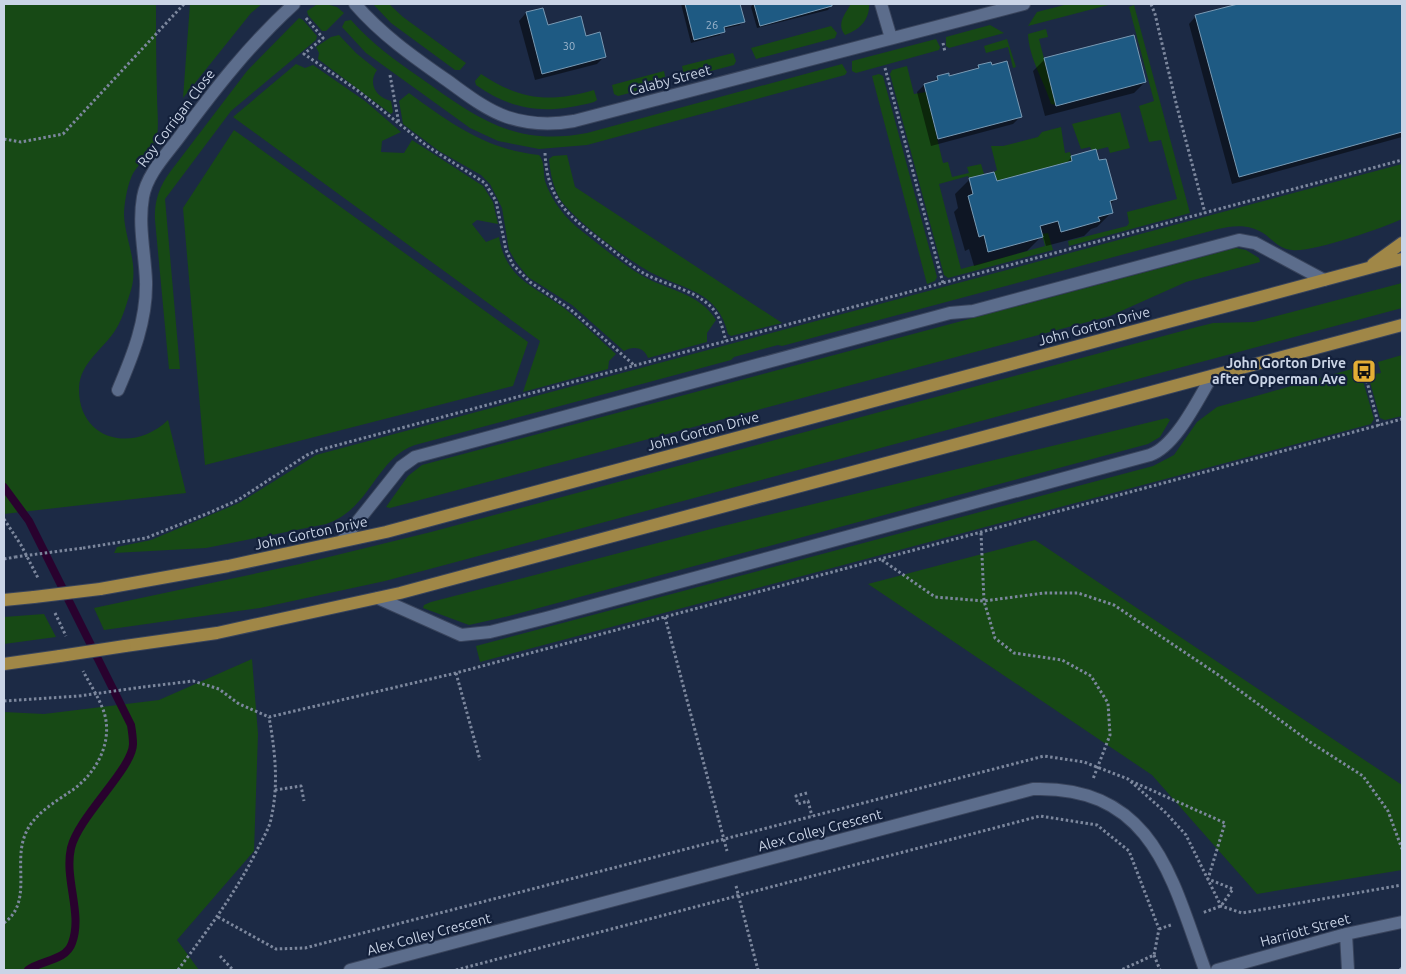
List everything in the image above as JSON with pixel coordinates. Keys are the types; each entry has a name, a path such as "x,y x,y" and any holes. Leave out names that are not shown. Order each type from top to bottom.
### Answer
{"main road":[{"path":"1364,270 1402,243"},
{"name":"John Gorton Drive","path":"4,600 100,589 228,566 396,529 1402,259"},
{"path":"4,664 217,633 378,598 1402,325"}],"street":[{"name":"Roy Corrigan Close","path":"118,390 143,320 146,281 141,216 147,184 161,162 237,62 262,33 294,4"},
{"name":"Calaby Street","path":"355,4 390,39 477,102 506,116 536,123 574,121 1024,4"},
{"path":"881,4 891,38"},
{"path":"342,541 401,467 420,455 836,343 950,313 973,311 1239,240 1254,243 1324,280"},
{"path":"378,598 461,635 490,632 546,618 1150,455 1159,451 1169,442 1212,376"},
{"name":"Alex Colley Crescent","path":"350,970 1033,789 1052,789 1088,796 1124,814 1152,841 1170,875 1205,970"},
{"name":"Harriott Street","path":"1217,970 1346,934 1402,922"},
{"path":"1346,934 1348,970"}],"path":[{"path":"4,139 21,142 63,134 184,4"},
{"path":"294,4 323,38 304,54 357,90 439,155 485,183 496,201 506,250 513,265 530,282 570,309 634,366"},
{"path":"1151,4 1156,14 1177,107 1205,213"},
{"path":"885,68 943,283"},
{"path":"390,75 399,125"},
{"path":"545,153 549,183 565,210 631,264 708,304 718,317 726,341"},
{"path":"4,559 146,538 238,500 314,452 1402,160"},
{"path":"1364,371 1379,426"},
{"path":"4,701 78,696 192,681 219,689 238,704 269,717 456,673 1402,419"},
{"path":"4,519 22,545 39,580"},
{"path":"981,533 984,602 995,638 1014,653 1062,660 1091,676 1108,703 1110,735 1096,767 1081,822"},
{"path":"881,559 935,597 984,602 1044,593 1078,593 1114,605 1217,674 1310,742 1364,776 1388,811 1402,849"},
{"path":"52,607 69,642"},
{"path":"665,616 758,970"},
{"path":"4,923 18,909 21,884 21,852 25,834 47,807 74,790 93,773 100,759 106,729 104,713 82,669"},
{"path":"456,673 480,760"},
{"path":"178,970 218,917 242,879 271,821 276,790 276,755 269,717"},
{"path":"1128,780 1225,822 1208,879 1233,889 1221,906"},
{"path":"276,790 301,786 304,802"},
{"path":"806,793 796,796 798,804 808,801 812,816"},
{"path":"456,970 1040,816 1097,825 1129,851 1160,929 1154,955 1160,970"},
{"path":"1121,970 1154,955"},
{"path":"220,956 233,970"}],"green space":[{"path":"4,4 156,4 157,137 150,152 131,178 124,211 133,261 131,290 118,325 88,363 80,379 79,388 81,406 88,420 97,430 110,436 124,439 139,437 154,431 168,420 186,493 4,514"},
{"path":"190,4 262,4 251,13 183,98"},
{"path":"326,4 337,7 344,13 326,31 322,31 308,15 307,11 316,5"},
{"path":"373,4 389,4 403,17 466,63 460,70 455,70 391,23"},
{"path":"851,4 869,4 869,10 863,24 845,35 842,31 841,23"},
{"path":"1068,4 1112,4 1028,26 1037,12"},
{"path":"1134,5 1190,213 1069,246 1068,241 1127,226 1129,223 1127,212 1177,199 1161,140 1149,142 1139,106 1154,101 1129,7"},
{"path":"299,18 317,36 316,40 231,111 165,199 180,369 169,369 155,220 155,207 160,189 170,172 247,71"},
{"path":"351,20 385,52 461,106 498,126 539,136 587,133 842,64 847,72 845,75 587,145 539,149 498,141 470,128 366,53 342,27 345,21"},
{"path":"990,25 1004,33 949,48 946,46 946,37"},
{"path":"831,26 837,33 835,38 756,59 751,48"},
{"path":"1046,29 1048,37 1039,39 1056,105 1051,104 1029,43 1028,34"},
{"path":"339,35 356,53 377,70 374,75 373,85 378,94 391,101 393,112 391,114 318,59 319,53 316,47 331,37"},
{"path":"936,39 940,47 939,50 856,73 852,71 852,61"},
{"path":"1007,39 1016,67 1013,68 1008,47 986,53 984,46"},
{"path":"733,53 736,61 734,65 688,77 684,75 682,66"},
{"path":"296,64 305,68 313,65 365,101 401,132 382,141 381,152 404,153 412,140 483,186 493,202 498,224 477,220 472,224 486,242 499,237 508,263 523,280 571,313 616,354 609,361 608,369 523,392 540,341 233,117"},
{"path":"907,66 914,94 926,92 943,163 948,162 952,177 969,173 967,167 981,164 984,174 969,178 968,176 939,184 961,269 1045,246 1042,234 1048,233 1053,250 948,278 944,275 890,74 892,70"},
{"path":"664,71 666,81 664,84 618,96 614,94 612,85"},
{"path":"481,74 495,83 522,94 549,98 594,90 597,100 578,106 562,108 533,109 519,106 505,101 476,85 475,81"},
{"path":"879,74 883,76 937,277 935,281 927,284 872,76"},
{"path":"409,93 439,115 486,141 520,152 539,155 543,164 545,181 565,216 612,255 634,270 651,280 692,298 709,311 716,320 707,333 707,342 648,358 638,348 624,351 572,305 528,277 509,250 502,208 490,184 481,175 439,151 403,124 399,101"},
{"path":"1120,112 1130,148 1110,153 1108,147 1092,151 1090,147 1081,149 1072,124"},
{"path":"1061,127 1065,153 1070,152 1072,161 997,181 994,172 997,170 991,146 1003,146 1038,137 1042,132"},
{"path":"234,130 528,342 513,386 205,465 183,208"},
{"path":"567,155 575,187 782,323 731,336 728,334 717,309 708,300 688,288 652,273 603,239 567,208 555,190 549,159 553,156"},
{"path":"1402,164 1402,219 1347,239 1315,248 1292,250 1281,247 1260,231 1249,227 1237,226 1218,229 782,346 778,345 734,357 731,360 415,445 391,461 353,507 341,517 326,524 206,548 114,553 117,547 151,540 239,503 316,455"},
{"path":"1236,248 1246,250 1259,258 1260,262 1186,282 1110,316 390,508 386,507 408,476 422,465"},
{"path":"1402,283 1402,308 385,581 260,608 104,630 94,608 300,564 431,532 1197,327 1213,323 1254,322"},
{"path":"1402,355 1402,416 1385,420 1380,418 1368,375 1381,373 1378,362"},
{"path":"1359,367 1374,419 1371,424 480,662 476,646 1153,466 1174,455 1197,422 1217,407"},
{"path":"1167,418 1170,420 1160,437 1148,444 509,616 469,625 423,608 424,605 431,602 715,528"},
{"path":"1035,540 1402,785 1402,870 1257,894 1152,775 868,584"},
{"path":"44,614 56,637 4,644 4,617"},
{"path":"252,659 258,734 254,851 177,940 199,970 4,970 4,712 44,714 159,700"}],"building":[{"path":"685,4 740,4 745,22 724,27 725,32 694,40"},
{"path":"754,4 832,4 832,6 760,26"},
{"path":"1238,4 1402,4 1402,132 1239,177 1195,15"},
{"path":"543,8 548,25 581,16 586,36 600,32 606,57 542,74 526,12"},
{"path":"1134,35 1146,82 1056,106 1044,58"},
{"path":"1007,61 1022,117 938,139 924,84 938,80 937,76 949,73 949,76 979,68 978,65 991,62 992,65"},
{"path":"1096,149 1099,160 1106,159 1117,199 1110,201 1113,213 1098,217 1100,221 1061,232 1058,221 1040,226 1043,237 988,252 984,235 979,237 968,196 973,194 969,178 994,172 997,181 1072,161 1071,156"}],"waterway":[{"path":"4,487 29,521 131,725 133,742 131,754 124,766 84,822 71,848 69,860 76,920 72,943 69,949 59,957 28,970"}],"place":[{"name":"John Gorton Drive after Opperman Ave","path":"1364,371"}]}
